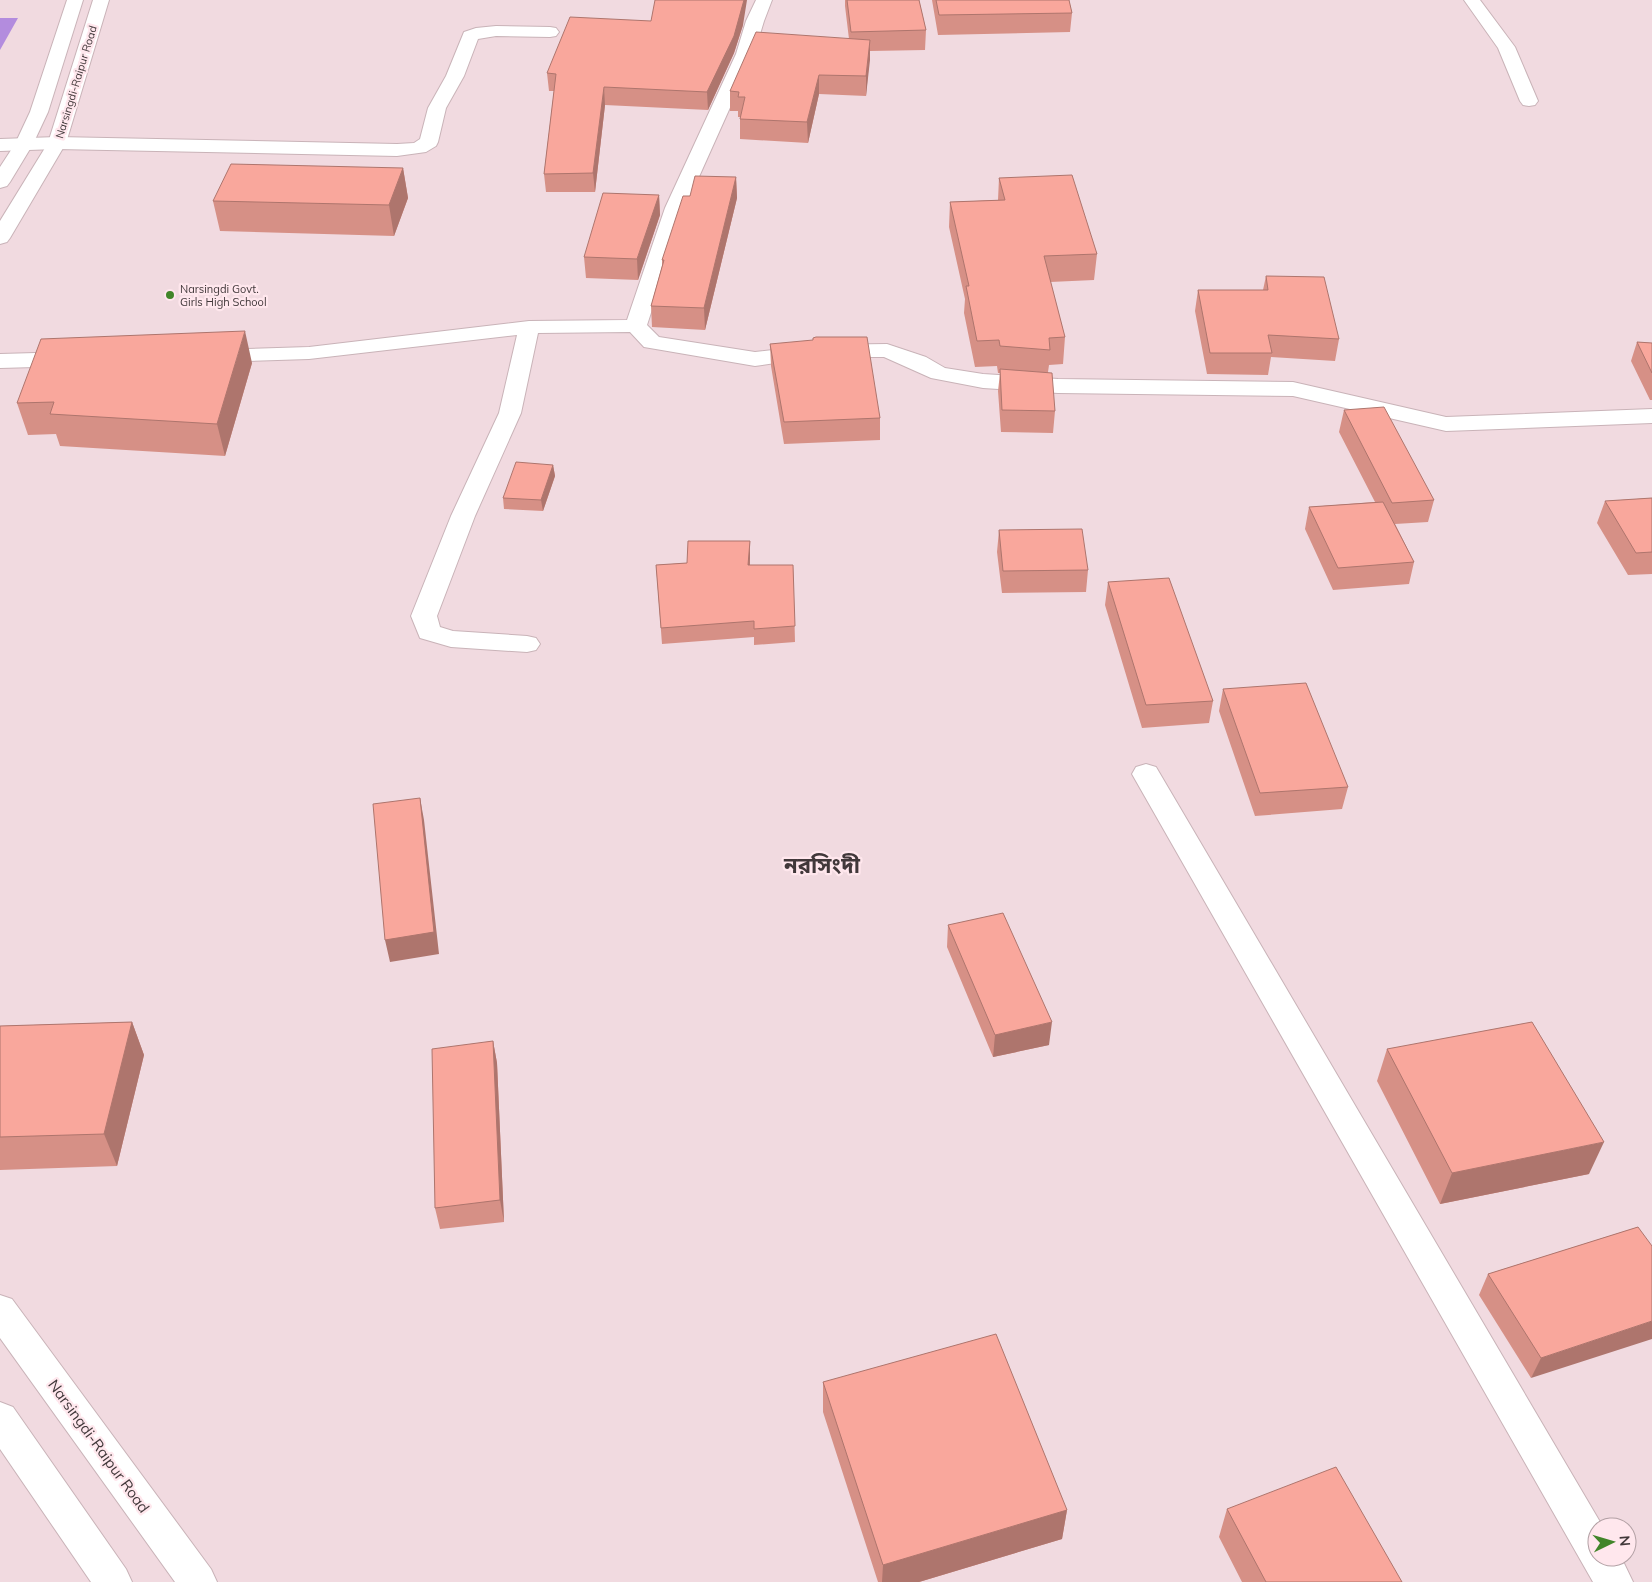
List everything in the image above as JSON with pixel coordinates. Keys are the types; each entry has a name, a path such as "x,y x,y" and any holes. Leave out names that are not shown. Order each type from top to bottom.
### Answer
{"street":[{"name":"Narsingdi-Raipur Road","path":"0,182 24,144 39,112 75,0"},
{"name":"Narsingdi-Raipur Road","path":"0,238 57,143 100,0"},
{"path":"636,326 675,208 745,54 755,21 764,0"},
{"path":"1472,0 1506,47 1529,101"},
{"path":"0,145 57,143 387,150 419,148 429,142 437,108 455,76 470,36 474,33 486,32 550,32"},
{"path":"189,356 309,353 529,327 636,326 652,342 755,359 816,351 887,350 918,362 939,373 982,382 1058,386 1293,389 1446,424 1652,416"},
{"path":"527,644 450,639 429,632 424,616 463,516 510,414 529,327"},
{"path":"0,361 90,359"},
{"path":"1146,774 1587,1535"},
{"name":"Narsingdi-Raipur Road","path":"0,1310 198,1582"},
{"path":"0,1419 113,1582"},
{"path":"1606,1567 1614,1582"}],"shaded area":[{"path":"0,18 18,18 0,50"}],"building":[{"path":"655,0 744,0 734,36 707,92 604,87 593,173 544,174 556,74 547,73 570,17 651,21"},
{"path":"847,0 919,0 926,30 851,32"},
{"path":"936,0 1069,0 1072,13 939,15"},
{"path":"756,32 870,40 866,76 819,75 807,122 740,119 745,97 738,97 739,92 730,91"},
{"path":"231,164 403,168 389,205 213,201"},
{"path":"1072,175 1097,254 1044,256 1065,337 1049,338 1050,350 1000,346 999,340 977,341 966,286 969,286 950,202 1005,200 999,178"},
{"path":"695,176 736,177 704,308 651,306 664,260 662,260 683,196 690,196"},
{"path":"603,193 659,195 637,259 584,257"},
{"path":"1266,276 1324,277 1339,339 1268,335 1272,353 1210,353 1198,290 1268,290"},
{"path":"245,331 217,424 50,414 54,402 17,403 41,339"},
{"path":"816,337 867,337 880,418 784,422 770,344 813,340"},
{"path":"1637,342 1652,343 1652,373"},
{"path":"1000,369 1052,373 1055,411 1002,410"},
{"path":"1384,407 1434,500 1392,503 1344,410"},
{"path":"516,462 553,465 541,500 503,498"},
{"path":"1652,498 1652,552 1636,553 1605,501"},
{"path":"1383,502 1414,562 1338,568 1309,507"},
{"path":"1082,529 1088,570 1003,571 999,530"},
{"path":"688,541 750,541 748,565 793,565 795,626 754,629 754,621 661,628 656,565 687,563"},
{"path":"1169,578 1213,701 1146,705 1108,582"},
{"path":"1306,683 1348,787 1260,793 1223,689"},
{"path":"420,798 434,932 385,940 373,804"},
{"path":"1003,913 1052,1022 995,1035 948,925"},
{"path":"132,1022 104,1134 0,1137 0,1026"},
{"path":"1532,1022 1604,1142 1452,1173 1387,1049"},
{"path":"493,1041 500,1200 435,1208 432,1049"},
{"path":"1638,1227 1652,1246 1652,1321 1541,1358 1488,1274"},
{"path":"996,1334 1067,1510 883,1565 823,1382"},
{"path":"1336,1467 1402,1582 1266,1582 1227,1509"}],"place":[{"name":"Narsingdi Govt. Girls High School","path":"170,295"}],"district":[{"name":"নরসিংদী","path":"822,865"}]}
